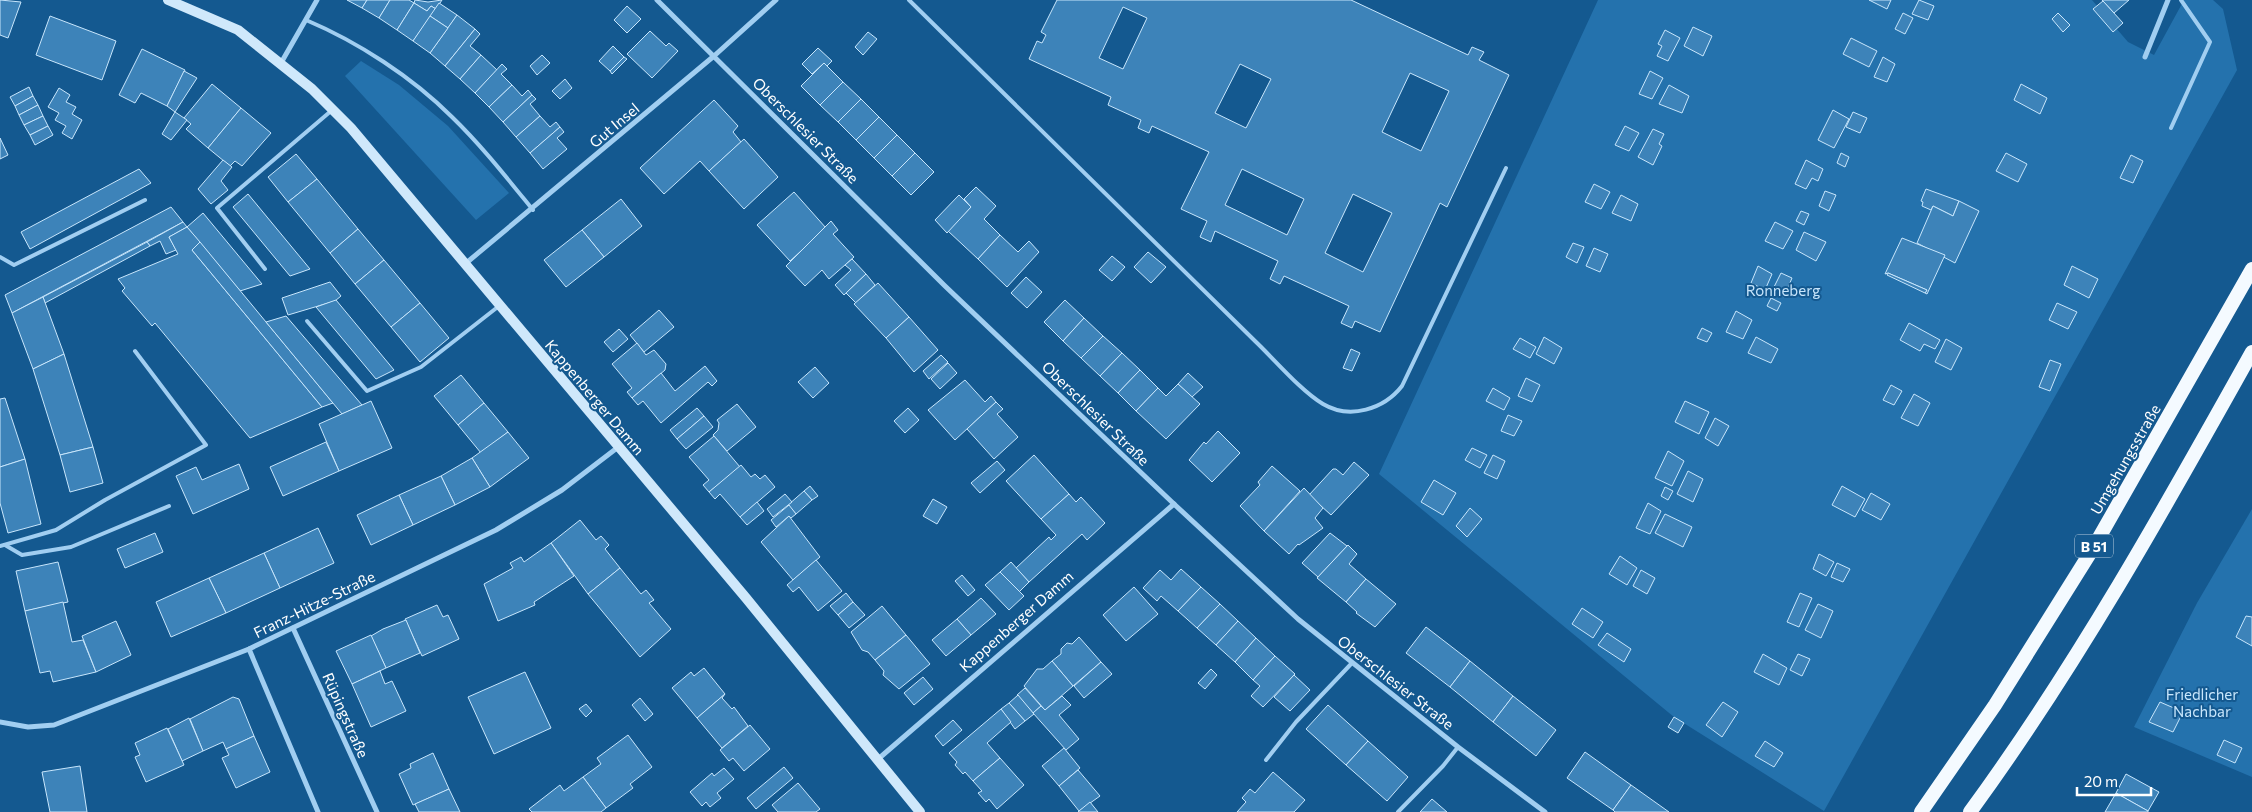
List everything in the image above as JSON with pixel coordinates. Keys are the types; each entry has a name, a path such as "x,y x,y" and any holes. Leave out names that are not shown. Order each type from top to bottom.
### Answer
{"highway":[{"name":"Umgehungsstraße","path":"1921,812 1995,705 2092,550 2252,269"},
{"name":"B 51","path":"1970,812 2071,660 2130,565 2252,352"}],"main road":[{"name":"Kappenberger Damm","path":"168,0 238,30 312,89 351,128 617,448 746,598 920,812"}],"street":[{"path":"281,63 317,0"},
{"name":"Oberschlesier Straße","path":"657,0 945,286 1298,619 1351,664 1545,812"},
{"name":"Gut Insel","path":"465,265 714,56 776,0"},
{"path":"2145,57 2168,0"},
{"name":"Franz-Hitze-Straße","path":"0,722 28,727 54,725 248,649 496,530 562,490 617,448"},
{"name":"Kappenberger Damm","path":"877,760 1174,504"},
{"name":"Rüpingstraße","path":"293,628 377,812"},
{"path":"248,649 318,812"}],"lane":[{"path":"909,0 1313,396 1335,409 1361,411 1374,408 1385,403 1402,386 1506,168"},
{"path":"2171,128 2210,42 2181,0"},
{"path":"306,20 327,29 364,50 427,95 458,123 532,210"},
{"path":"265,269 217,208 332,109"},
{"path":"0,257 14,265 145,200"},
{"path":"307,321 367,391 420,367 500,306"},
{"path":"2,545 56,530 105,500 206,445 135,351"},
{"path":"2,545 22,555 71,547 169,506"},
{"path":"1266,760 1296,722 1351,664"},
{"path":"1398,812 1443,766 1458,747"}],"green space":[{"name":"Ronneberg","path":"1598,0 2092,0 2128,42 2154,55 2184,0 2213,0 2223,9 2237,70 1824,811 1674,717 1379,474"},
{"path":"361,61 399,85 448,126 509,193 476,220 345,76"},
{"name":"Friedlicher Nachbar","path":"2252,509 2252,777 2134,727 2197,603"}],"building":[{"path":"0,0 21,2 8,38 0,35"},
{"path":"347,0 367,0 362,8"},
{"path":"367,0 390,0 379,18 362,8"},
{"path":"390,0 409,0 414,3 397,30 379,18"},
{"path":"415,0 428,2 442,0 436,9 431,6 427,11 414,3"},
{"path":"1057,0 1351,0 1468,55 1472,47 1484,52 1479,60 1509,75 1447,207 1440,203 1380,332 1355,321 1352,328 1341,323 1349,306 1284,276 1280,284 1270,279 1278,261 1215,231 1211,242 1200,237 1207,221 1181,209 1209,152 1152,126 1149,133 1138,128 1141,120 1108,105 1111,97 1029,59 1037,41 1042,43 1046,35 1041,32","holes":["1123,7 1147,18 1123,69 1099,58","1240,64 1271,79 1246,128 1215,113","1410,73 1449,91 1421,151 1382,132","1242,169 1304,199 1287,235 1225,205","1353,194 1392,213 1363,272 1325,253"]},
{"path":"1869,0 1891,0 1887,9"},
{"path":"1919,0 1934,6 1928,20 1912,14"},
{"path":"2102,0 2129,0 2114,13"},
{"path":"2103,1 2123,23 2113,32 2093,9"},
{"path":"414,3 427,11 431,6 436,9 413,41 397,30"},
{"path":"439,3 457,15 448,28 430,16"},
{"path":"627,6 641,19 627,33 614,20"},
{"path":"1903,13 1913,18 1905,34 1895,29"},
{"path":"2058,13 2070,25 2063,32 2052,19"},
{"path":"457,15 475,29 445,66 430,53"},
{"path":"50,16 116,41 102,80 36,55"},
{"path":"430,16 448,28 430,53 413,41"},
{"path":"1693,27 1712,36 1703,56 1684,46"},
{"path":"475,29 480,34 470,46 481,55 460,79 445,66"},
{"path":"1665,30 1680,38 1668,61 1657,56 1662,46 1658,44"},
{"path":"650,31 666,46 669,43 678,51 652,78 627,54"},
{"path":"868,32 877,39 863,55 855,47"},
{"path":"1851,38 1877,51 1869,67 1843,54"},
{"path":"613,46 624,57 610,71 599,61"},
{"path":"818,48 832,61 827,66 824,63 812,74 802,64"},
{"path":"142,49 185,70 167,106 141,93 135,103 119,95"},
{"path":"481,55 497,70 475,93 460,79"},
{"path":"542,55 550,63 537,75 530,66"},
{"path":"624,57 627,59 612,74 610,71"},
{"path":"1883,57 1895,64 1887,82 1874,77"},
{"path":"824,63 843,82 820,105 801,86"},
{"path":"502,64 507,69 501,74 512,85 489,107 475,93"},
{"path":"184,71 197,78 175,112 167,106"},
{"path":"1650,71 1663,78 1652,99 1639,94"},
{"path":"565,79 572,88 560,99 552,91"},
{"path":"843,82 861,99 838,122 820,105"},
{"path":"212,84 241,108 208,148 186,129 191,124 184,118"},
{"path":"2021,84 2047,98 2040,114 2014,100"},
{"path":"512,85 522,96 528,90 532,95 503,122 489,107"},
{"path":"1669,85 1689,96 1682,113 1659,104"},
{"path":"29,87 33,96 15,106 10,97"},
{"path":"59,88 70,95 66,102 76,107 72,114 82,120 72,139 62,133 66,126 55,120 59,113 48,107"},
{"path":"532,95 536,99 530,104 540,116 516,137 503,122"},
{"path":"33,96 38,105 19,115 15,106"},
{"path":"861,99 879,117 856,140 838,122"},
{"path":"714,100 738,126 733,132 741,142 709,171 700,161 664,194 640,168"},
{"path":"38,105 43,116 24,125 19,115"},
{"path":"241,108 271,133 242,166 235,161 230,166 208,148"},
{"path":"1833,110 1849,119 1834,148 1818,140"},
{"path":"175,112 187,120 171,140 162,134"},
{"path":"1853,112 1867,118 1860,133 1846,127"},
{"path":"43,116 48,126 30,135 24,125"},
{"path":"540,116 550,127 556,122 560,127 530,153 516,137"},
{"path":"879,117 897,135 874,158 856,140"},
{"path":"48,126 53,135 35,145 30,135"},
{"path":"1625,126 1639,133 1629,151 1615,145"},
{"path":"560,127 564,132 557,138 567,149 543,169 530,153"},
{"path":"1653,129 1664,134 1659,144 1662,146 1653,165 1638,157"},
{"path":"897,135 915,153 892,176 874,158"},
{"path":"0,138 8,155 0,159"},
{"path":"744,139 778,177 744,209 709,171"},
{"path":"915,153 934,172 911,195 892,176"},
{"path":"1841,153 1849,157 1845,167 1837,163"},
{"path":"2006,153 2027,164 2018,182 1996,171"},
{"path":"296,154 317,179 288,202 268,177"},
{"path":"2131,155 2143,161 2133,183 2120,178"},
{"path":"223,160 232,167 221,181 228,190 211,204 198,189"},
{"path":"1806,160 1823,169 1818,181 1812,178 1806,189 1795,184"},
{"path":"139,169 151,183 30,249 21,232"},
{"path":"317,179 358,229 330,253 288,202"},
{"path":"1594,184 1610,192 1601,209 1585,202"},
{"path":"976,187 996,206 984,219 1000,235 978,259 948,231 971,207 964,199"},
{"path":"1926,189 1959,201 1953,216 1933,206 1931,210 1922,206 1923,202 1921,201"},
{"path":"1825,191 1836,195 1829,211 1819,206"},
{"path":"794,192 826,228 790,261 757,225"},
{"path":"248,194 310,269 290,276 233,207"},
{"path":"959,195 971,207 947,233 935,220"},
{"path":"1621,195 1638,204 1631,221 1612,213"},
{"path":"621,199 642,226 604,257 582,230"},
{"path":"1959,201 1979,211 1955,263 1917,243 1933,206 1953,216"},
{"path":"171,207 183,222 12,313 5,295"},
{"path":"1801,211 1809,214 1804,225 1796,221"},
{"path":"203,213 262,284 240,291 187,227"},
{"path":"831,221 838,230 833,234 854,257 829,279 822,270 805,286 786,266"},
{"path":"183,222 187,227 169,237 176,250 166,254 160,241 150,246 147,242"},
{"path":"1775,222 1793,231 1783,249 1765,241"},
{"path":"187,227 200,242 192,250 322,407 250,438 155,323 152,326 122,291 125,288 118,279 178,254 169,237"},
{"path":"358,229 384,260 355,284 330,253"},
{"path":"582,230 604,257 566,287 544,260"},
{"path":"1804,232 1826,242 1816,261 1796,250"},
{"path":"1000,235 1018,252 1029,241 1039,252 1007,287 978,259"},
{"path":"1902,238 1945,255 1927,294 1925,293 1927,290 1888,273 1885,274"},
{"path":"147,242 150,246 45,303 43,297"},
{"path":"200,242 333,403 322,407 192,250"},
{"path":"1573,243 1584,247 1577,263 1566,257"},
{"path":"1594,248 1608,254 1600,272 1586,266"},
{"path":"1148,252 1166,267 1151,283 1134,267"},
{"path":"1112,256 1125,267 1112,281 1099,270"},
{"path":"852,259 866,274 844,295 835,285 851,270 845,265"},
{"path":"384,260 420,303 391,327 355,284"},
{"path":"1758,266 1772,274 1765,290 1751,283"},
{"path":"2072,266 2098,279 2089,298 2064,285"},
{"path":"1781,273 1792,278 1784,297 1772,291"},
{"path":"1888,273 1927,290 1925,293 1887,275"},
{"path":"866,274 875,285 856,303 846,293"},
{"path":"1026,277 1042,292 1027,308 1011,293"},
{"path":"330,282 341,296 335,301 288,315 282,298"},
{"path":"878,283 909,317 886,338 854,304"},
{"path":"43,297 64,354 33,369 12,313"},
{"path":"1771,298 1781,303 1777,311 1767,306"},
{"path":"336,300 394,370 376,379 316,307"},
{"path":"1065,300 1084,318 1063,341 1044,322"},
{"path":"420,303 449,338 420,362 391,327"},
{"path":"2057,303 2077,312 2068,329 2049,320"},
{"path":"659,310 674,327 644,352 630,335"},
{"path":"1736,311 1752,320 1743,339 1726,332"},
{"path":"286,316 362,405 342,414 266,322"},
{"path":"909,317 938,350 914,372 886,338"},
{"path":"1084,318 1103,336 1081,358 1063,341"},
{"path":"1909,323 1940,340 1935,349 1924,344 1920,351 1900,340"},
{"path":"1702,328 1712,333 1707,342 1697,338"},
{"path":"619,329 628,339 613,352 604,342"},
{"path":"1103,336 1122,353 1100,376 1081,358"},
{"path":"1544,337 1562,348 1554,364 1536,354"},
{"path":"1756,337 1778,349 1771,363 1748,353"},
{"path":"1520,338 1536,347 1530,358 1513,349"},
{"path":"1946,339 1962,348 1951,370 1935,362"},
{"path":"637,343 646,355 654,350 666,364 665,370 632,398 627,392 632,388 612,364"},
{"path":"1351,349 1360,353 1352,371 1343,368"},
{"path":"1122,353 1140,370 1118,393 1100,376"},
{"path":"64,354 93,447 60,455 33,369"},
{"path":"941,355 948,362 929,379 923,371"},
{"path":"2050,360 2061,364 2050,391 2039,387"},
{"path":"948,363 957,373 940,389 931,379"},
{"path":"705,366 717,381 712,386 708,382 661,423 643,401 638,405 632,398 661,373 675,391"},
{"path":"815,367 829,383 813,398 798,382"},
{"path":"1140,370 1158,388 1136,411 1118,393"},
{"path":"1188,373 1203,387 1192,397 1178,384"},
{"path":"461,375 484,403 458,425 434,396"},
{"path":"1526,378 1540,385 1532,402 1518,396"},
{"path":"965,380 985,402 991,396 996,402 955,440 928,410"},
{"path":"1178,384 1200,404 1166,439 1136,411 1158,388 1166,396"},
{"path":"1891,385 1902,391 1894,405 1883,400"},
{"path":"1493,388 1510,398 1504,410 1486,401"},
{"path":"1914,394 1930,403 1918,426 1901,418"},
{"path":"5,398 25,459 0,467 0,399"},
{"path":"371,401 392,448 339,471 319,424"},
{"path":"1685,401 1709,412 1699,434 1675,422"},
{"path":"996,402 1003,409 997,414 1018,437 994,459 967,429"},
{"path":"484,403 508,432 481,453 458,425"},
{"path":"737,404 756,427 727,451 713,435 718,430 719,423 717,420"},
{"path":"697,408 704,416 677,439 670,430"},
{"path":"908,408 919,420 905,433 894,421"},
{"path":"1508,415 1522,421 1514,436 1501,431"},
{"path":"704,416 713,427 686,449 677,439"},
{"path":"1715,418 1729,426 1718,446 1705,438"},
{"path":"1218,431 1240,453 1212,482 1189,460 1204,442 1206,444"},
{"path":"508,432 529,458 490,487 472,458"},
{"path":"714,436 740,467 709,492 703,485 709,480 689,457"},
{"path":"326,442 339,471 283,496 270,467"},
{"path":"93,447 103,483 70,492 60,455"},
{"path":"1472,448 1487,455 1480,468 1465,460"},
{"path":"1668,451 1684,461 1672,486 1655,478"},
{"path":"1034,455 1069,494 1041,519 1006,481"},
{"path":"1493,455 1505,461 1497,479 1484,473"},
{"path":"472,458 490,487 455,505 441,476"},
{"path":"25,459 41,524 8,533 0,503 0,467"},
{"path":"997,461 1005,470 980,493 971,483"},
{"path":"1354,462 1369,475 1331,515 1309,495 1333,469 1336,469 1343,475"},
{"path":"239,464 249,489 193,514 176,476 196,467 202,480"},
{"path":"741,465 751,477 755,474 760,479 765,475 775,487 740,517 720,494 715,499 709,492"},
{"path":"1272,466 1300,491 1264,531 1240,506 1260,485 1258,482"},
{"path":"1688,471 1703,479 1693,502 1677,494"},
{"path":"441,476 455,505 413,525 399,495"},
{"path":"1434,480 1456,493 1443,515 1421,502"},
{"path":"810,486 818,496 812,500 804,491"},
{"path":"1842,486 1865,499 1855,517 1832,505"},
{"path":"1665,487 1673,491 1668,500 1661,496"},
{"path":"1304,488 1323,508 1315,518 1323,528 1298,544 1289,554 1264,531"},
{"path":"804,491 812,500 796,514 788,505"},
{"path":"1871,493 1890,504 1881,520 1862,510"},
{"path":"785,494 792,502 773,517 767,509"},
{"path":"1069,494 1076,502 1081,497 1105,523 1087,540 1082,534 1029,582 1016,568 1049,537 1051,540 1056,535 1041,519"},
{"path":"399,495 413,525 371,545 357,515"},
{"path":"933,499 947,507 937,524 923,516"},
{"path":"757,502 764,511 747,525 740,517"},
{"path":"1648,503 1661,511 1650,534 1636,528"},
{"path":"789,505 796,514 791,518 789,516 776,527 771,520"},
{"path":"1470,508 1482,519 1467,537 1456,526"},
{"path":"1665,514 1692,527 1683,547 1655,533"},
{"path":"789,516 820,557 793,580 761,542"},
{"path":"580,520 596,540 601,536 609,545 605,549 620,568 588,594 551,543"},
{"path":"318,528 334,563 280,588 264,553"},
{"path":"155,533 163,552 125,568 117,549"},
{"path":"1330,533 1347,546 1318,577 1302,563"},
{"path":"551,543 574,576 534,602 535,605 498,621 484,584 513,568 510,563 521,557 524,562"},
{"path":"1348,545 1357,554 1349,564 1366,579 1346,602 1317,578"},
{"path":"264,553 280,588 226,613 209,578"},
{"path":"1819,554 1834,562 1826,576 1813,569"},
{"path":"1620,556 1637,568 1627,585 1609,574"},
{"path":"816,560 842,591 818,611 799,587 793,592 787,585"},
{"path":"58,562 68,602 25,611 16,571"},
{"path":"1011,562 1029,582 1019,592 1000,572"},
{"path":"1837,563 1850,569 1843,582 1831,577"},
{"path":"620,568 641,594 646,590 654,600 649,603 671,629 640,657 588,594"},
{"path":"1181,569 1201,587 1178,611 1161,596 1157,601 1143,588 1160,570 1171,580"},
{"path":"1641,570 1655,578 1647,594 1633,586"},
{"path":"1000,572 1024,596 1009,610 985,585"},
{"path":"962,575 975,590 968,596 955,581"},
{"path":"209,578 226,613 171,637 156,602"},
{"path":"1366,579 1396,604 1375,627 1356,613 1346,602"},
{"path":"1134,587 1158,614 1126,641 1103,615"},
{"path":"1201,587 1220,604 1197,628 1178,611"},
{"path":"846,593 853,602 838,615 830,606"},
{"path":"1800,593 1812,598 1799,627 1787,622"},
{"path":"981,598 996,614 971,635 957,619"},
{"path":"63,602 72,642 83,640 96,672 53,682 50,671 40,673 25,611"},
{"path":"853,602 865,615 849,628 838,615"},
{"path":"1220,604 1238,621 1216,645 1197,628"},
{"path":"1818,604 1833,611 1821,638 1805,630"},
{"path":"437,605 443,617 448,615 459,639 422,656 405,619"},
{"path":"882,606 906,635 875,660 868,652 862,650 851,632"},
{"path":"1582,608 1603,622 1593,638 1572,624"},
{"path":"2246,616 2252,617 2252,646 2236,637"},
{"path":"957,619 971,635 946,656 932,640"},
{"path":"406,620 420,653 386,668 371,636"},
{"path":"116,621 131,655 96,672 82,636"},
{"path":"1238,621 1256,638 1235,662 1216,645"},
{"path":"1426,627 1470,661 1450,687 1406,653"},
{"path":"1607,633 1631,649 1624,662 1598,645"},
{"path":"371,635 386,668 352,684 336,651"},
{"path":"906,635 930,664 899,689 883,675 884,671 875,660"},
{"path":"1079,637 1101,662 1073,686 1052,661 1061,654 1061,649 1067,643 1072,644"},
{"path":"1256,638 1275,656 1253,680 1235,662"},
{"path":"1763,654 1787,668 1779,685 1754,672"},
{"path":"1798,654 1810,659 1802,676 1790,670"},
{"path":"1275,656 1295,674 1263,707 1251,696 1260,686 1253,680"},
{"path":"1052,661 1073,686 1045,710 1024,686 1037,669 1043,669"},
{"path":"1470,661 1513,696 1493,722 1450,687"},
{"path":"1101,662 1112,674 1084,698 1074,686"},
{"path":"704,668 725,694 697,718 672,688 691,672 694,676"},
{"path":"1211,669 1217,675 1205,689 1198,683"},
{"path":"380,671 385,684 392,681 406,711 371,727 352,684"},
{"path":"525,672 551,728 494,754 468,697"},
{"path":"1294,675 1310,690 1290,711 1274,697"},
{"path":"923,677 933,689 914,705 904,693"},
{"path":"1025,688 1041,706 1033,713 1017,695"},
{"path":"725,694 722,698 732,709 734,707 748,726 722,748 697,718"},
{"path":"1018,695 1034,714 1025,721 1009,703"},
{"path":"1062,696 1071,705 1059,715 1079,739 1066,750 1033,713 1041,706 1045,710"},
{"path":"1513,696 1556,730 1536,756 1493,722"},
{"path":"233,697 239,699 254,736 226,749 223,742 203,751 190,719"},
{"path":"640,698 653,714 645,721 632,705"},
{"path":"1723,702 1738,712 1722,737 1706,725"},
{"path":"2160,702 2183,712 2173,732 2149,722"},
{"path":"1009,703 1025,721 1015,729 1001,709"},
{"path":"586,704 592,711 586,717 579,709"},
{"path":"1328,705 1368,741 1346,765 1306,729"},
{"path":"1001,709 1011,722 987,743 1000,758 973,781 955,765 957,762 949,753"},
{"path":"1674,717 1684,723 1678,733 1668,727"},
{"path":"189,718 203,751 182,761 168,729"},
{"path":"953,720 962,730 943,746 935,736"},
{"path":"750,725 770,749 744,771 733,758 729,761 720,750"},
{"path":"167,728 184,765 146,782 135,757 140,755 135,743"},
{"path":"628,735 652,767 630,784 633,788 606,808 583,777 601,764 597,758"},
{"path":"254,736 270,772 236,788 222,758 229,755 226,749"},
{"path":"2224,740 2242,748 2235,763 2217,755"},
{"path":"1368,741 1408,777 1387,801 1346,765"},
{"path":"1765,741 1783,753 1774,767 1755,756"},
{"path":"1064,748 1080,768 1059,786 1042,766"},
{"path":"1585,752 1631,785 1613,810 1567,778"},
{"path":"433,753 449,789 413,805 399,774 411,768 410,764"},
{"path":"1000,758 1024,785 997,809 989,799 986,802 978,793 982,791 973,781"},
{"path":"80,766 87,812 50,812 42,772"},
{"path":"784,767 793,778 756,809 747,798"},
{"path":"724,768 734,779 717,793 721,798 710,807 706,802 702,806 690,792 712,773 714,776"},
{"path":"1078,770 1100,796 1079,811 1059,786"},
{"path":"1273,772 1305,800 1294,812 1237,812 1246,802 1242,798 1250,789 1255,793"},
{"path":"2126,774 2159,792 2148,811 2116,793"},
{"path":"583,777 606,808 601,812 532,812 529,809 560,785 564,791"},
{"path":"798,783 820,809 816,812 778,812 772,805"},
{"path":"1631,785 1669,812 1615,812 1613,810"},
{"path":"449,789 460,812 419,812 415,804"},
{"path":"2116,793 2148,811 2148,812 2105,812"},
{"path":"1432,799 1447,812 1420,812"},
{"path":"1090,802 1098,812 1078,812 1079,811"}]}
